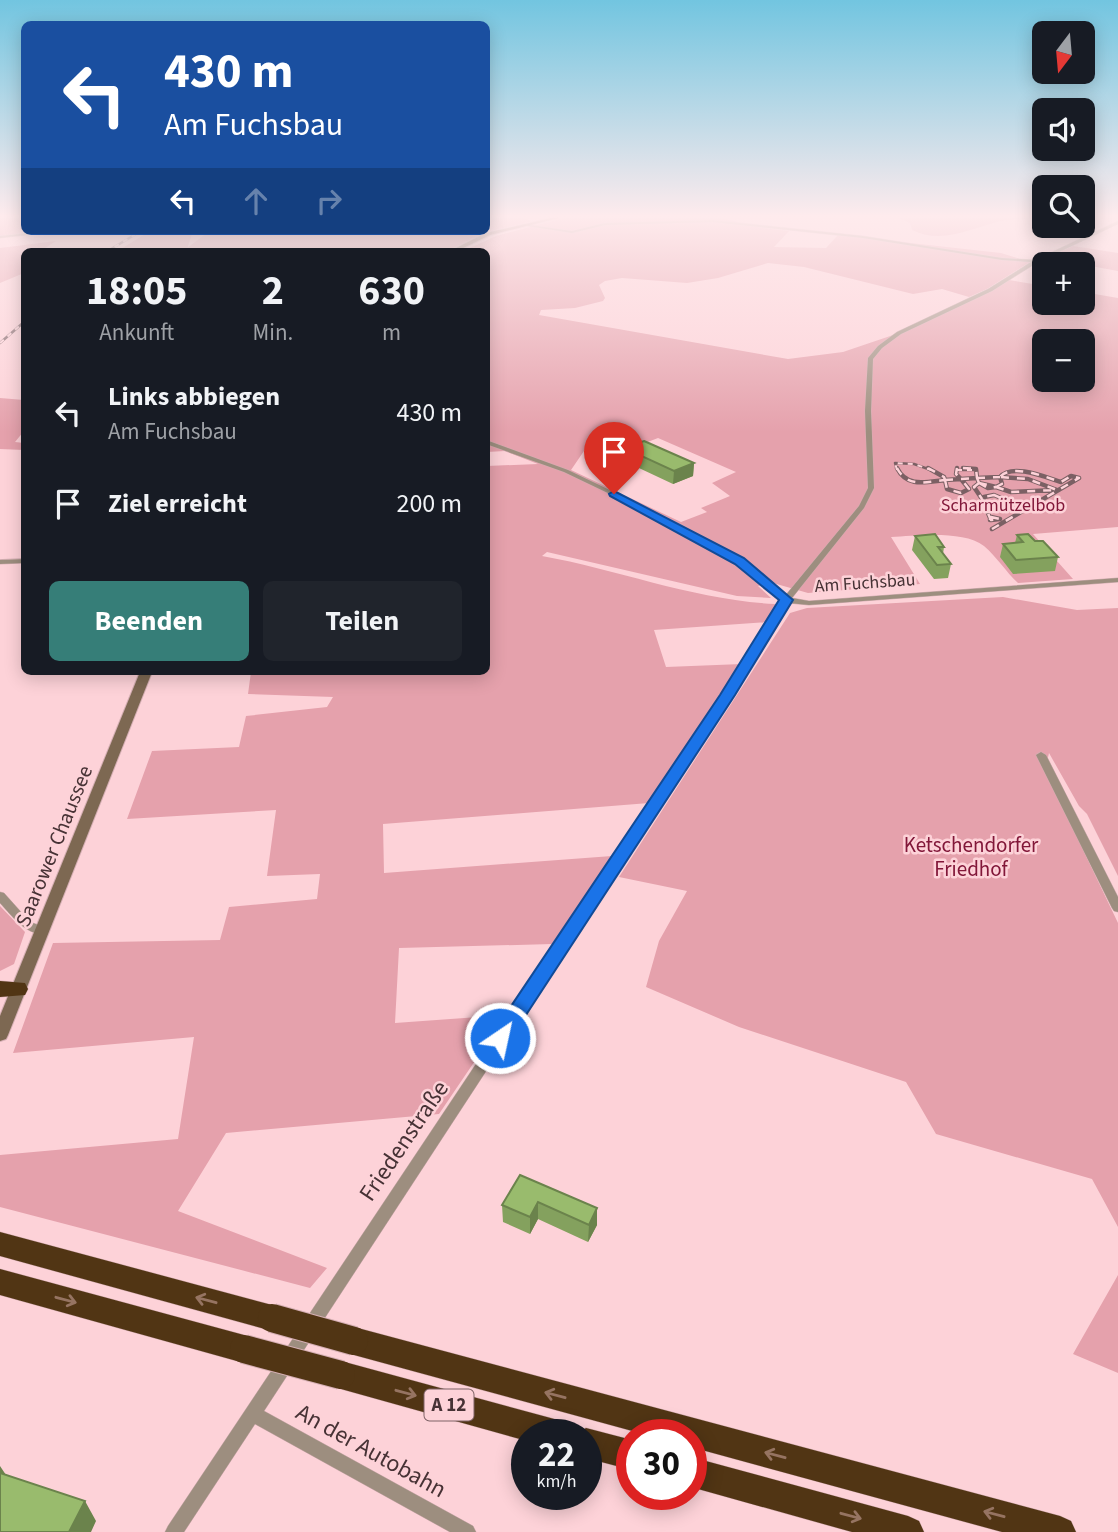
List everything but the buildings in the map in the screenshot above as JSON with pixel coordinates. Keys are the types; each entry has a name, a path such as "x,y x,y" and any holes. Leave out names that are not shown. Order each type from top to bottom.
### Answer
{"highway":[{"name":"A 12","path":"0,1244 1060,1532"},
{"name":"A 12","path":"0,1282 511,1422"},
{"path":"707,1476 908,1532"}],"main road":[{"name":"Saarower Chaussee","path":"0,1035 9,989 43,931 145,675"}],"street":[{"name":"Friedenstraße","path":"174,1532 710,721 786,600 862,507 871,488 868,411 870,359 880,347 899,333 991,289"},
{"name":"Am Fuchsbau","path":"490,443 566,471 641,507 739,561 786,600 809,604 1118,580"},
{"path":"0,562 21,561"},
{"path":"1041,755 1118,908"},
{"path":"0,896 26,925 43,931"},
{"name":"An der Autobahn","path":"251,1413 467,1532"}],"green space":[{"name":"Scharmützelbob","path":"490,289 601,289 605,298 603,301 575,308 541,310 539,315 788,359 843,352 902,332 989,289 1032,289 1032,315 1095,315 1095,294 1118,298 1118,527 1033,534 1073,579 1018,583 984,546 964,538 939,535 891,537 920,584 808,593 773,583 758,586 771,598 737,596 547,552 542,556 686,591 775,604 776,607 767,622 654,630 666,667 742,664 649,803 383,824 384,873 612,856 552,944 399,948 395,1023 506,1015 439,1114 226,1133 178,1211 327,1268 310,1288 0,1207 0,1155 178,1139 194,1037 13,1053 53,943 220,940 229,907 317,899 320,874 267,876 276,810 127,819 152,751 239,747 246,716 327,707 333,697 248,694 251,675 490,675 490,466 538,464 505,451 490,452","holes":["658,438 736,472 712,483 730,496 701,508 707,512 681,522 571,470 586,448 609,457"]},
{"path":"895,289 939,289 913,294"},
{"path":"944,289 986,289 969,297"},
{"path":"0,398 21,400 21,435 15,442 21,443 21,450 0,449"},
{"name":"Ketschendorfer Friedhof","path":"1003,597 1077,610 1118,608 1118,876 1087,814 1079,806 1049,753 1045,770 1118,923 1118,1227 1092,1179 936,1134 906,1082 739,1027 646,987 659,941 687,891 619,877 790,613 807,608"},
{"path":"0,906 25,932 14,964 0,971"},
{"path":"1118,1275 1118,1373 1073,1354"}],"railway":[{"path":"0,343 21,325"},
{"path":"897,470 895,463 914,464 931,470"},
{"path":"897,468 906,479 912,481 945,480"},
{"path":"928,468 945,480"},
{"path":"957,468 956,474 961,479"},
{"path":"963,468 976,469 977,478"},
{"path":"957,470 976,470"},
{"path":"992,529 1079,478 1071,476 1061,482 1020,471 1005,473 1000,477"},
{"path":"977,478 1000,477"},
{"path":"996,487 1011,492 1057,490 1028,479 1000,477"},
{"path":"996,487 1002,484 1000,477"},
{"path":"961,479 977,478"},
{"path":"977,478 979,483"},
{"path":"945,480 947,489 961,493 969,489 961,479"},
{"path":"945,480 961,479"},
{"path":"979,483 996,487"},
{"path":"979,483 988,488 996,487"},
{"path":"979,483 974,487 983,502"},
{"path":"983,502 984,497 994,495 1006,500 1002,506 983,502"},
{"path":"983,502 990,520"},
{"path":"991,517 1000,519 991,520 991,517"}],"route":[{"path":"500,1038 727,695 786,600 739,561 614,494"}]}
